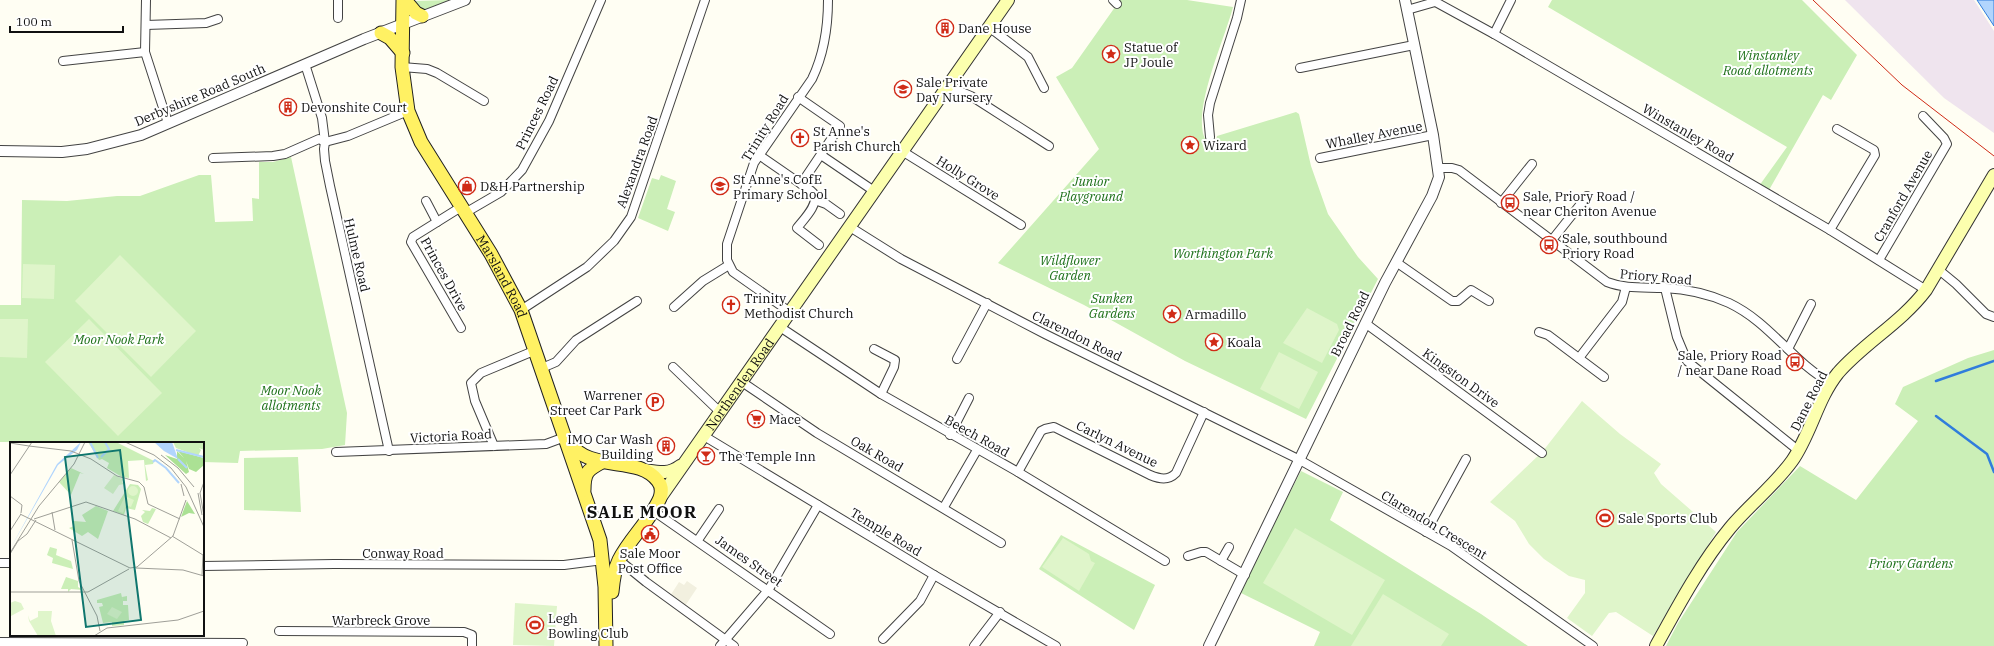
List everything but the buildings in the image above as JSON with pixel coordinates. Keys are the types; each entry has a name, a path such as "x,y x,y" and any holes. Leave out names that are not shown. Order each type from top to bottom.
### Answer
{"main road":[{"path":"404,0 416,13 422,16"},
{"name":"Marsland Road","path":"404,0 402,24 402,67 408,111 421,142 509,286 521,310 600,540 603,560"},
{"name":"Northenden Road","path":"614,646 612,593 613,576 619,560 684,463 1008,0"},
{"path":"381,33 390,38 402,53"},
{"name":"Dane Road","path":"1656,646 1716,546 1730,528 1791,462 1798,451 1831,383 1845,367 1913,307 1926,290 1994,175"},
{"path":"565,437 578,453 602,462 667,473 673,472 684,463"},
{"path":"584,493 584,477 592,468 602,462"},
{"path":"644,470 656,479 661,486 660,498"},
{"path":"603,560 606,646"}],"street":[{"path":"146,0 145,52 168,123"},
{"path":"338,0 338,18"},
{"name":"Derbyshire Road South","path":"0,151 62,152 87,150 141,135 305,64 465,0"},
{"name":"Princes Road","path":"463,210 501,192 522,170 549,121 601,0"},
{"name":"Alexandra Road","path":"521,310 587,267 614,241 631,217 705,0"},
{"name":"Trinity Road","path":"729,265 726,254 727,244 754,163 798,97 812,79 821,58 827,29 828,0"},
{"path":"1210,137 1208,125 1210,102 1237,18 1240,0"},
{"path":"1494,34 1511,0"},
{"name":"Winstanley Road","path":"1406,5 1434,1 1494,34 1830,230 1926,290"},
{"name":"Broad Road","path":"1209,646 1245,575 1298,459 1396,262 1432,196 1439,177 1439,168 1433,135 1406,5"},
{"path":"146,25 206,23 218,19"},
{"path":"989,27 1028,57 1044,88"},
{"path":"1300,68 1414,45"},
{"path":"63,61 145,52"},
{"name":"Hulme Road","path":"305,64 322,118 326,142 324,155 330,186 389,451"},
{"path":"402,67 427,69 438,73 484,101"},
{"path":"947,86 971,96 1049,146"},
{"path":"798,97 840,126 801,184"},
{"path":"213,158 273,156 285,154 319,139 326,142 348,136 408,111"},
{"name":"Cranford Avenue","path":"1879,260 1947,144 1944,138 1923,116"},
{"path":"1830,230 1875,155 1874,150 1837,129"},
{"name":"Whalley Avenue","path":"1320,158 1433,135"},
{"name":"Holly Grove","path":"902,151 1021,225"},
{"path":"758,155 813,192 815,200 813,207 797,228 819,245"},
{"path":"821,155 874,191"},
{"path":"1501,203 1532,164"},
{"name":"Priory Road","path":"1439,168 1452,168 1459,170 1607,282 1626,287 1665,288 1709,295 1734,306 1756,319 1802,363 1831,383"},
{"path":"1552,240 1587,196"},
{"path":"815,200 826,204 840,214"},
{"name":"Princes Drive","path":"426,201 437,222"},
{"name":"Princes Drive","path":"461,328 411,242 413,236 437,222 463,210"},
{"name":"Clarendon Road","path":"850,227 901,259 1298,459"},
{"path":"1396,262 1452,301 1458,301 1471,290 1489,301"},
{"path":"674,307 703,281 729,265 742,279 790,312"},
{"path":"1939,270 1956,284 1986,314 1994,317"},
{"path":"1579,358 1622,302 1626,287"},
{"path":"1665,288 1677,337 1687,361 1798,451"},
{"path":"542,368 556,362 576,340 637,300"},
{"path":"957,359 987,303"},
{"path":"1788,349 1811,304"},
{"name":"Kingston Drive","path":"1365,323 1542,453"},
{"name":"Beech Road","path":"780,327 881,394 950,435 1018,472 1165,561"},
{"path":"1539,332 1548,335 1604,377"},
{"path":"874,349 895,360 894,368 881,394"},
{"path":"494,446 475,401 471,383 481,373 536,350"},
{"path":"673,366 720,412"},
{"name":"Oak Road","path":"742,382 817,433 944,507 1001,543"},
{"path":"950,435 969,398"},
{"name":"Carlyn Avenue","path":"1018,472 1034,443 1045,429 1058,428 1150,475 1165,479 1172,477 1176,473 1204,412"},
{"name":"Temple Road","path":"704,436 934,575 1000,612 1056,646"},
{"name":"Victoria Road","path":"336,452 546,444 565,437"},
{"path":"944,507 977,450"},
{"name":"Clarendon Crescent","path":"1298,459 1452,546 1593,646"},
{"path":"1426,532 1466,459"},
{"path":"723,643 768,589 818,505"},
{"path":"698,540 719,509"},
{"name":"James Street","path":"652,510 698,540 830,634"},
{"path":"1221,561 1230,547"},
{"path":"1188,556 1201,552 1221,561 1245,575"},
{"name":"Conway Road","path":"204,566 334,564 564,565 603,560"},
{"path":"619,560 723,643 734,646"},
{"path":"883,639 920,601 934,575"},
{"path":"974,646 1000,612"},
{"name":"Warbreck Grove","path":"279,631 464,632 472,635 472,646"},
{"path":"0,642 243,643"}],"shaded area":[{"path":"1845,0 1974,0 1994,31 1994,133 1944,98"},
{"path":"687,581 697,588 685,606 670,596 679,582 684,585"}],"green space":[{"path":"449,0 424,10 420,8 415,1"},
{"name":"Worthington Park","path":"1120,0 1187,0 1233,7 1205,95 1202,113 1202,129 1206,141 1216,140 1217,136 1296,112 1299,114 1311,166 1328,214 1358,257 1378,279 1306,419 1185,361 1084,305 998,263 1099,149 1056,77 1072,68"},
{"name":"Winstanley Road allotments","path":"1552,0 1802,0 1857,55 1831,100 1823,95 1769,190 1759,186 1787,147 1548,7"},
{"name":"Moor Nook Park","path":"291,157 347,413 345,445 322,449 240,451 238,463 204,462 204,442 0,442 0,305 21,305 22,200 67,201 117,196 140,196 199,175 211,175 215,222 253,221 252,198 259,199 259,162 273,162"},
{"path":"661,175 676,181 667,209 675,212 668,231 638,218 652,178 659,180"},
{"path":"120,255 196,331 151,377 75,301"},
{"path":"23,264 55,265 54,299 22,298"},
{"path":"1307,308 1337,324 1339,330 1322,363 1283,343"},
{"path":"0,319 28,319 27,358 0,357"},
{"path":"89,319 162,393 118,436 45,362"},
{"name":"Priory Gardens","path":"1994,350 1994,646 1666,646 1678,623 1737,532 1800,466 1856,500 1918,421 1895,404 1903,387 1968,358"},
{"path":"1279,352 1318,372 1299,409 1260,389"},
{"name":"Sale Sports Club","path":"1582,401 1620,434 1661,464 1654,473 1661,484 1716,532 1653,636 1616,612 1609,613 1592,636 1567,618 1585,593 1585,580 1569,576 1544,559 1529,544 1515,521 1490,502 1543,451"},
{"path":"298,457 301,512 244,510 244,458"},
{"path":"1301,471 1343,492 1330,520 1481,614 1528,646 1314,646 1320,632 1239,592"},
{"path":"1295,528 1385,580 1352,635 1263,583"},
{"path":"1061,535 1155,585 1134,630 1039,569"},
{"path":"1063,538 1089,554 1091,561 1095,563 1079,591 1042,567"},
{"path":"1383,594 1449,634 1441,646 1351,646"},
{"name":"Legh Bowling Club","path":"515,603 557,606 554,646 513,645"}],"water":[{"path":"1977,0 1994,0 1994,26"}],"waterway":[{"path":"1936,381 1994,361"},
{"path":"1936,416 1987,454 1994,472"}],"tram line":[{"path":"1813,0 1902,85 1994,156"}],"place":[{"name":"Dane House","path":"945,28"},
{"name":"Statue of JP Joule","path":"1111,54"},
{"name":"Sale Private Day Nursery","path":"903,89"},
{"name":"Devonshite Court","path":"288,107"},
{"name":"St Anne's Parish Church","path":"800,138"},
{"name":"Wizard","path":"1190,145"},
{"name":"D&H Partnership","path":"467,186"},
{"name":"St Anne's CofE Primary School","path":"720,186"},
{"name":"Sale, Priory Road / near Cheriton Avenue","path":"1510,203"},
{"name":"Sale, southbound Priory Road","path":"1549,245"},
{"name":"Trinity Methodist Church","path":"731,305"},
{"name":"Armadillo","path":"1172,314"},
{"name":"Koala","path":"1214,342"},
{"name":"Sale, Priory Road / near Dane Road","path":"1795,362"},
{"name":"Warrener Street Car Park","path":"655,402"},
{"name":"Mace","path":"756,419"},
{"name":"IMO Car Wash Building","path":"666,446"},
{"name":"The Temple Inn","path":"706,456"},
{"name":"Sale Sports Club","path":"1605,518"},
{"name":"Sale Moor Post Office","path":"650,534"},
{"name":"Legh Bowling Club","path":"535,625"}],"district":[{"name":"SALE MOOR","path":"642,512"}],"park label":[{"name":"Junior Playground","path":"1091,188"},
{"name":"Wildflower Garden","path":"1070,268"},
{"name":"Sunken Gardens","path":"1112,306"},
{"name":"Moor Nook allotments","path":"291,398"}]}
